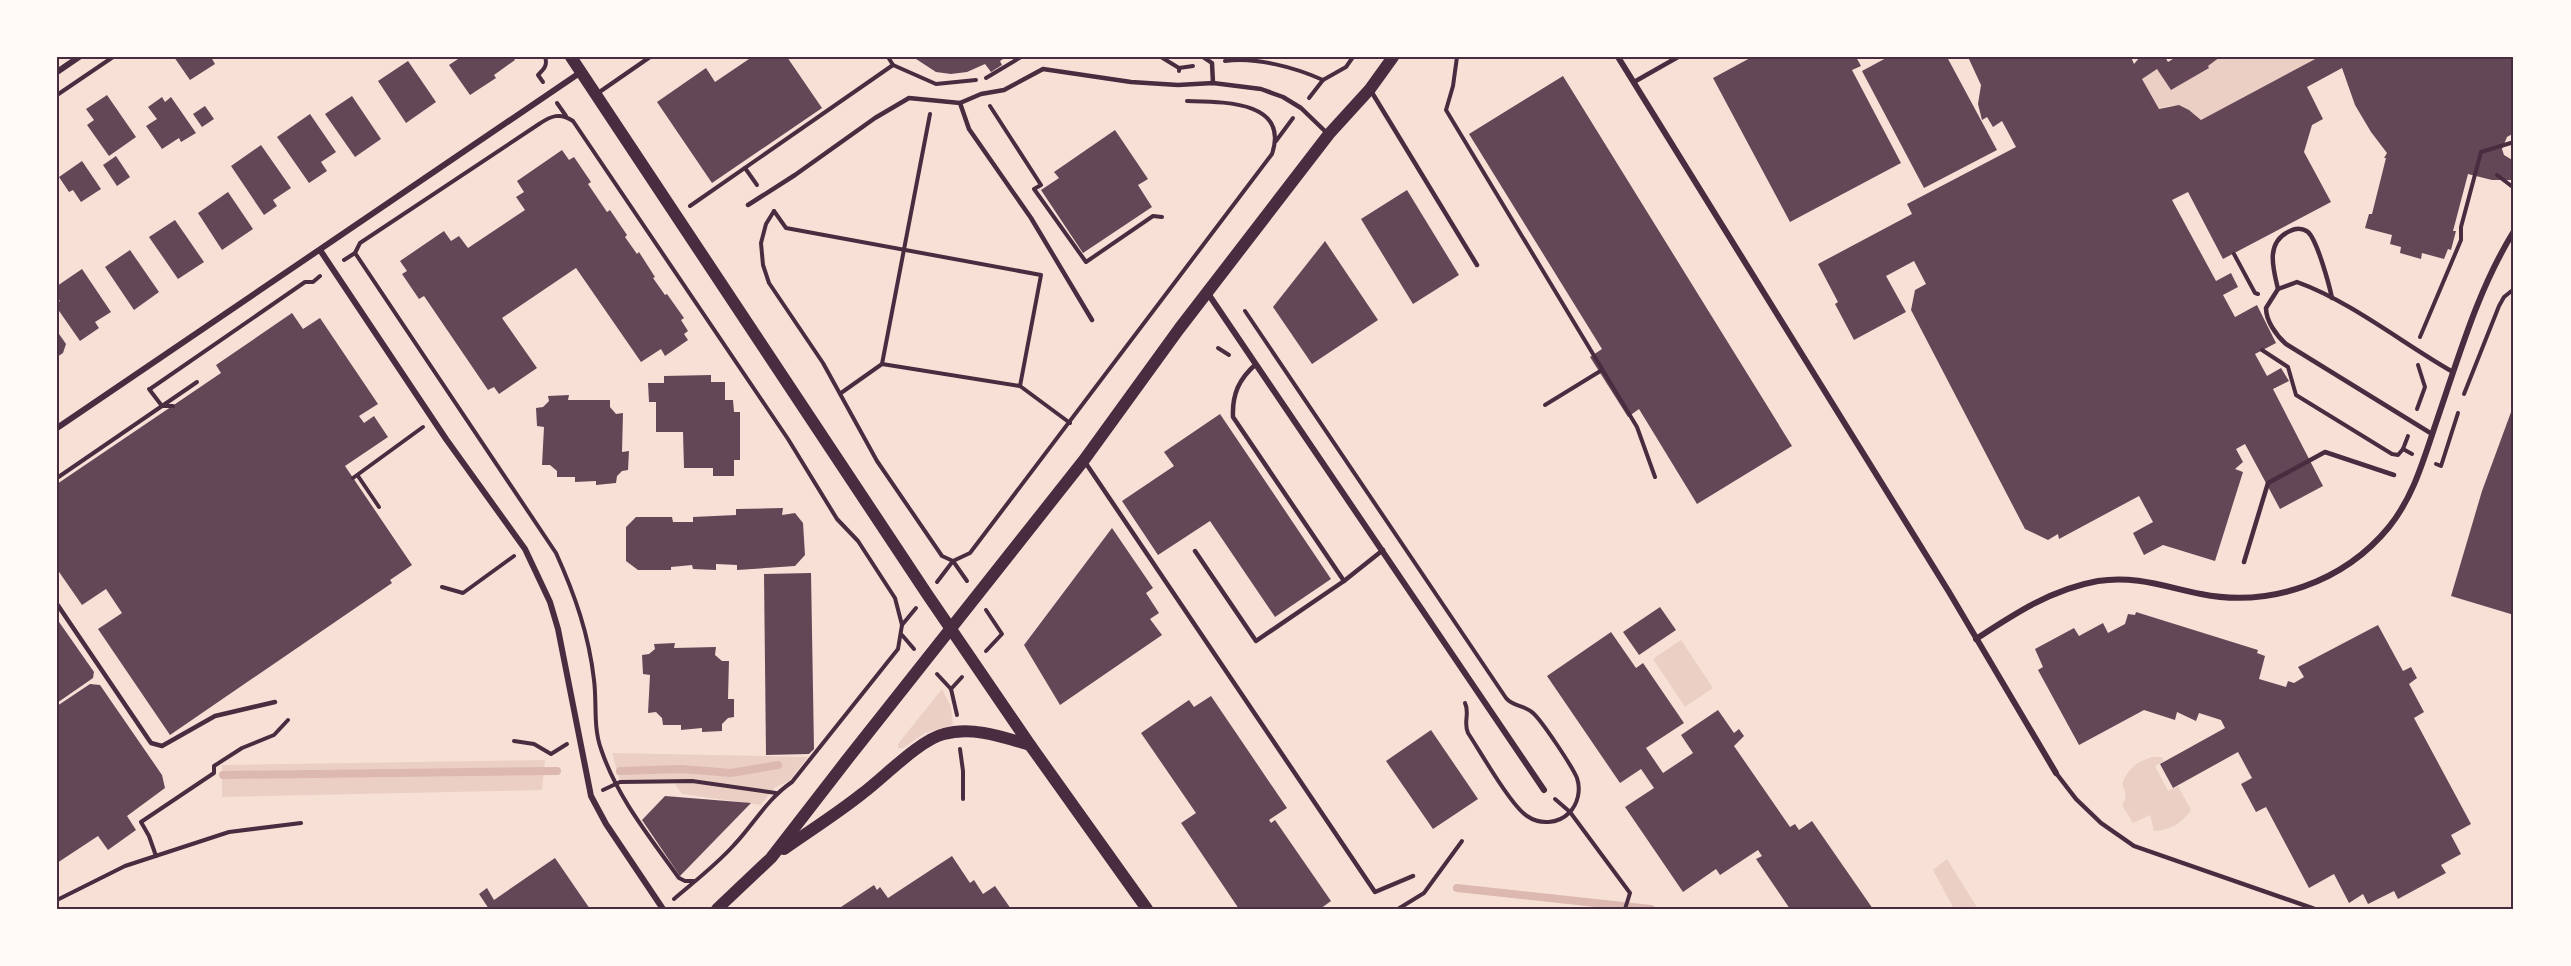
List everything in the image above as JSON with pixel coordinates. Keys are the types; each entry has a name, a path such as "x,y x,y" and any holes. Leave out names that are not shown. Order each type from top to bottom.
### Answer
{"main road":[{"path":"571,57 951,629 1030,745 1147,909"},
{"path":"771,858 1084,460 1207,292 1329,134 1370,89 1393,57"},
{"path":"717,909 771,858 862,794 926,743 943,734 960,732 992,734 1030,745"}],"street":[{"path":"57,72 79,57"},
{"path":"1618,57 2056,772"},
{"path":"57,428 581,72"},
{"path":"1976,639 2033,603 2064,590 2099,581 2134,579 2202,594 2235,598 2265,597 2321,580 2348,565 2390,526 2416,482 2485,286 2514,231"},
{"path":"320,250 432,418 525,549 550,602 558,628 591,796 606,824 663,909"},
{"path":"1207,292 1544,790"}],"lane":[{"path":"595,94 650,57"},
{"path":"1203,57 1212,63 1213,83"},
{"path":"1634,82 1678,57"},
{"path":"748,204 875,118 909,98 960,103 981,94 1004,90 1043,69 1131,82 1178,85 1213,83 1261,89 1283,97 1301,108 1329,134"},
{"path":"1370,89 1390,118 1477,265"},
{"path":"960,103 969,129 1031,218 1092,320"},
{"path":"2278,289 2272,266 2273,250 2282,236 2296,229 2304,229 2310,234 2328,278 2332,298"},
{"path":"2432,434 2286,344 2278,337 2266,315 2270,301 2278,289 2297,282 2332,298 2453,372"},
{"path":"1256,364 1243,376 1235,391 1233,417 1344,581"},
{"path":"2244,562 2268,483 2325,452 2394,475"},
{"path":"1084,460 1375,892 1413,876"},
{"path":"1195,550 1256,641 1344,581 1383,550"},
{"path":"57,604 151,743 162,746 215,716 275,702"},
{"path":"2056,772 2076,799 2101,823 2134,846 2315,909"}],"path":[{"path":"57,95 113,57"},
{"path":"888,57 893,65 936,84 984,79 1021,57"},
{"path":"1179,69 1240,59 1303,71 1323,80 1346,67 1353,57"},
{"path":"1457,57 1453,86 1446,110 1637,427 1655,477"},
{"path":"676,216 893,65"},
{"path":"984,79 981,94 1041,185 1034,189 1086,262 1153,216 1161,217"},
{"path":"841,393 882,364 936,84"},
{"path":"774,211 766,224 761,243 763,265 769,284 823,363 877,461 942,556 953,561 970,553 1070,423 1119,353 1272,154 1276,142 1273,128 1267,117 1252,108 1179,100"},
{"path":"150,389 305,282 313,282 356,253 360,243 545,119 552,115 566,116 573,121 788,440 837,519 858,541 871,560 895,598 901,616 902,634 898,649 792,782 776,793 736,844 663,909"},
{"path":"2262,350 2288,367 2296,394 2392,454 2398,455 2403,449 2425,387 2418,373 2417,352 2421,333 2461,240 2461,227 2481,152 2514,142"},
{"path":"745,168 786,228 1041,275 1020,386"},
{"path":"2497,175 2514,188"},
{"path":"2234,254 2255,292 2270,301"},
{"path":"2461,402 2499,306 2504,297 2514,289"},
{"path":"882,364 1020,386 1070,423"},
{"path":"1545,405 1602,370"},
{"path":"57,478 196,382"},
{"path":"158,400 162,406"},
{"path":"162,406 173,406"},
{"path":"2403,449 2441,466 2458,412"},
{"path":"379,507 356,477 420,430 432,418"},
{"path":"442,587 464,593 525,549"},
{"path":"156,856 141,822 214,773 214,766 242,748 274,735 288,720"},
{"path":"514,741 534,744 551,754 578,738"},
{"path":"591,796 620,782 692,781 776,793"},
{"path":"1570,812 1630,893 1625,909"},
{"path":"57,900 125,866 229,832 301,823"},
{"path":"1398,909 1424,893 1462,841"}],"shaded area":[{"path":"2220,57 2319,57 2201,120 2182,107 2171,106 2159,109 2142,79 2157,69 2171,90 2208,68"},
{"path":"1681,640 1713,688 1685,707 1653,659"},
{"path":"942,689 951,707 953,725 925,733 903,748 898,748 898,744"},
{"path":"612,753 808,757 789,781 774,788 761,805 682,794 675,784 621,784"},
{"path":"2152,757 2162,757 2164,761 2155,766 2168,791 2178,786 2191,810 2175,825 2154,831 2150,815 2133,823 2122,805 2125,794 2122,784 2127,774 2141,761"},
{"path":"545,760 542,790 222,797 222,765"},
{"path":"1947,859 1978,909 1954,909 1933,870"}],"building":[{"path":"174,57 211,57 215,64 190,80"},
{"path":"461,57 513,57 515,60 494,75 496,78 470,95 449,65"},
{"path":"752,57 787,57 822,108 712,183 657,102 706,68 715,82"},
{"path":"913,57 1006,57 1000,61 1002,65 991,72 985,64 967,72 951,74 936,72"},
{"path":"1752,57 1856,57 1861,66 1852,70 1901,163 1790,222 1713,78"},
{"path":"1888,57 1947,57 1997,150 1924,188 1862,71"},
{"path":"1968,57 2131,57 2134,64 2140,57 2165,57 2168,62 2176,57 2220,57 2208,66 2209,68 2171,90 2157,69 2142,79 2159,109 2179,105 2201,120 2319,57 2514,57 2514,133 2507,137 2502,149 2504,155 2514,161 2514,180 2492,180 2468,174 2453,231 2456,231 2451,250 2448,249 2444,259 2422,253 2421,259 2400,253 2401,247 2390,244 2392,235 2365,228 2369,214 2372,214 2387,153 2355,105 2342,68 2307,87 2323,119 2312,125 2304,152 2331,202 2223,259 2188,192 2172,200 2216,281 2231,273 2238,287 2223,295 2235,317 2257,305 2276,343 2255,354 2267,376 2281,368 2289,381 2273,389 2323,486 2280,509 2245,444 2236,449 2243,462 2235,469 2243,472 2215,561 2163,545 2144,555 2133,533 2153,522 2139,496 2059,539 2058,534 2048,540 2025,529 1911,310 1915,290 1926,284 1914,261 1886,276 1906,312 1854,340 1835,304 1838,302 1818,264 1912,214 1907,204 2016,147 2002,121 1993,127 1987,117 1982,120 1978,104 1981,85"},
{"path":"408,61 436,102 406,123 378,81"},
{"path":"1563,76 1792,446 1697,504 1639,409 1628,417 1590,357 1602,349 1469,134"},
{"path":"107,95 136,137 109,156 87,125 94,120 86,109"},
{"path":"352,96 381,139 355,157 325,114"},
{"path":"162,97 165,102 171,97 196,133 181,142 179,138 162,149 146,126 157,119 148,107"},
{"path":"205,106 214,119 202,127 193,114"},
{"path":"310,114 336,152 321,162 327,171 309,183 277,137"},
{"path":"1115,130 1148,179 1138,185 1152,207 1083,253 1041,190 1059,178 1054,172"},
{"path":"261,145 291,188 273,200 277,206 264,215 231,166"},
{"path":"562,150 569,160 574,157 591,182 588,184 607,212 610,210 627,235 625,237 637,254 639,252 655,277 653,278 684,318 681,320 688,331 684,334 688,340 665,356 661,349 641,362 576,268 502,318 537,368 499,394 494,387 488,390 424,296 419,299 402,274 407,271 400,261 444,231 451,241 459,236 468,248 525,210 516,197 524,192 517,181"},
{"path":"116,156 130,177 117,186 103,165"},
{"path":"82,161 101,189 81,202 73,190 69,192 59,177"},
{"path":"1407,190 1459,275 1413,304 1361,219"},
{"path":"228,192 253,229 222,250 198,213"},
{"path":"175,220 204,262 178,279 149,237"},
{"path":"1325,241 1378,320 1312,364 1273,307"},
{"path":"130,250 159,292 134,310 105,267"},
{"path":"82,269 111,312 95,322 99,328 80,341 57,308 57,303 60,301 57,297 57,286"},
{"path":"292,313 303,329 320,318 378,404 359,416 364,423 374,416 388,437 345,466 412,565 390,580 392,583 170,735 98,629 122,613 106,589 82,605 57,569 57,484 221,373 216,365"},
{"path":"57,331 66,344 63,353 57,357"},
{"path":"711,375 711,382 725,382 725,400 733,400 734,412 740,412 740,460 734,460 734,476 713,476 713,468 684,468 683,432 656,432 656,402 649,402 648,383 664,383 664,376"},
{"path":"569,395 568,400 610,400 610,407 616,414 623,413 622,452 629,451 628,470 622,471 617,476 616,483 596,485 596,481 575,482 575,477 557,477 557,471 550,465 542,465 544,427 537,426 536,408 543,407 549,401 548,396"},
{"path":"2514,404 2514,615 2451,596 2482,491"},
{"path":"1220,414 1331,579 1275,617 1210,521 1158,555 1122,501 1174,466 1164,452"},
{"path":"783,508 782,515 795,513 803,523 805,555 795,566 737,570 737,565 716,564 716,570 693,569 692,565 671,567 671,570 638,570 626,561 626,527 636,517 672,517 673,522 693,522 693,517 736,515 736,509"},
{"path":"1112,528 1153,588 1146,593 1159,613 1150,619 1162,635 1060,705 1024,645"},
{"path":"811,573 814,749 809,754 766,755 764,574"},
{"path":"1660,607 1676,630 1639,655 1623,632"},
{"path":"2136,612 2258,650 2257,653 2265,656 2259,679 2286,687 2288,681 2294,683 2304,677 2298,667 2378,625 2403,671 2411,667 2417,678 2409,684 2424,712 2414,718 2471,824 2451,835 2461,854 2441,865 2446,873 2398,899 2394,891 2368,904 2363,894 2349,903 2334,874 2309,888 2266,807 2256,812 2241,784 2252,778 2238,752 2173,788 2160,764 2225,728 2221,720 2199,713 2196,721 2177,712 2175,720 2144,710 2079,745 2038,670 2043,667 2035,649 2074,628 2079,636 2103,623 2108,633 2125,624 2128,614 2135,615"},
{"path":"57,619 94,672 93,678 57,703"},
{"path":"1611,632 1636,668 1643,663 1684,723 1646,748 1663,773 1693,753 1681,735 1718,710 1734,733 1739,729 1744,736 1734,746 1790,827 1795,824 1799,830 1812,821 1873,909 1790,909 1756,859 1762,856 1758,850 1720,875 1716,869 1683,892 1625,807 1654,788 1641,769 1620,783 1547,676"},
{"path":"675,643 674,648 716,647 715,655 722,661 729,661 728,699 734,699 734,717 728,718 722,724 722,731 702,732 702,728 681,730 681,725 663,725 662,718 656,712 648,713 650,675 643,674 642,655 649,654 655,649 654,644"},
{"path":"90,684 100,685 162,775 165,788 127,816 136,830 108,850 98,836 57,863 57,706"},
{"path":"1211,696 1287,808 1269,820 1271,823 1275,820 1331,901 1320,909 1239,909 1181,823 1196,813 1141,733 1189,700 1194,707"},
{"path":"1431,730 1478,799 1433,829 1386,761"},
{"path":"665,796 751,803 680,876 642,820"},
{"path":"952,856 970,883 974,880 983,894 995,886 1011,909 838,909 874,885 877,890 880,887 888,898"},
{"path":"555,858 590,909 489,909 479,894 487,888 494,900"}],"waterway":[{"path":"620,771 682,769 731,773 778,765"},
{"path":"223,775 557,771"},
{"path":"1457,888 1651,909"}]}
